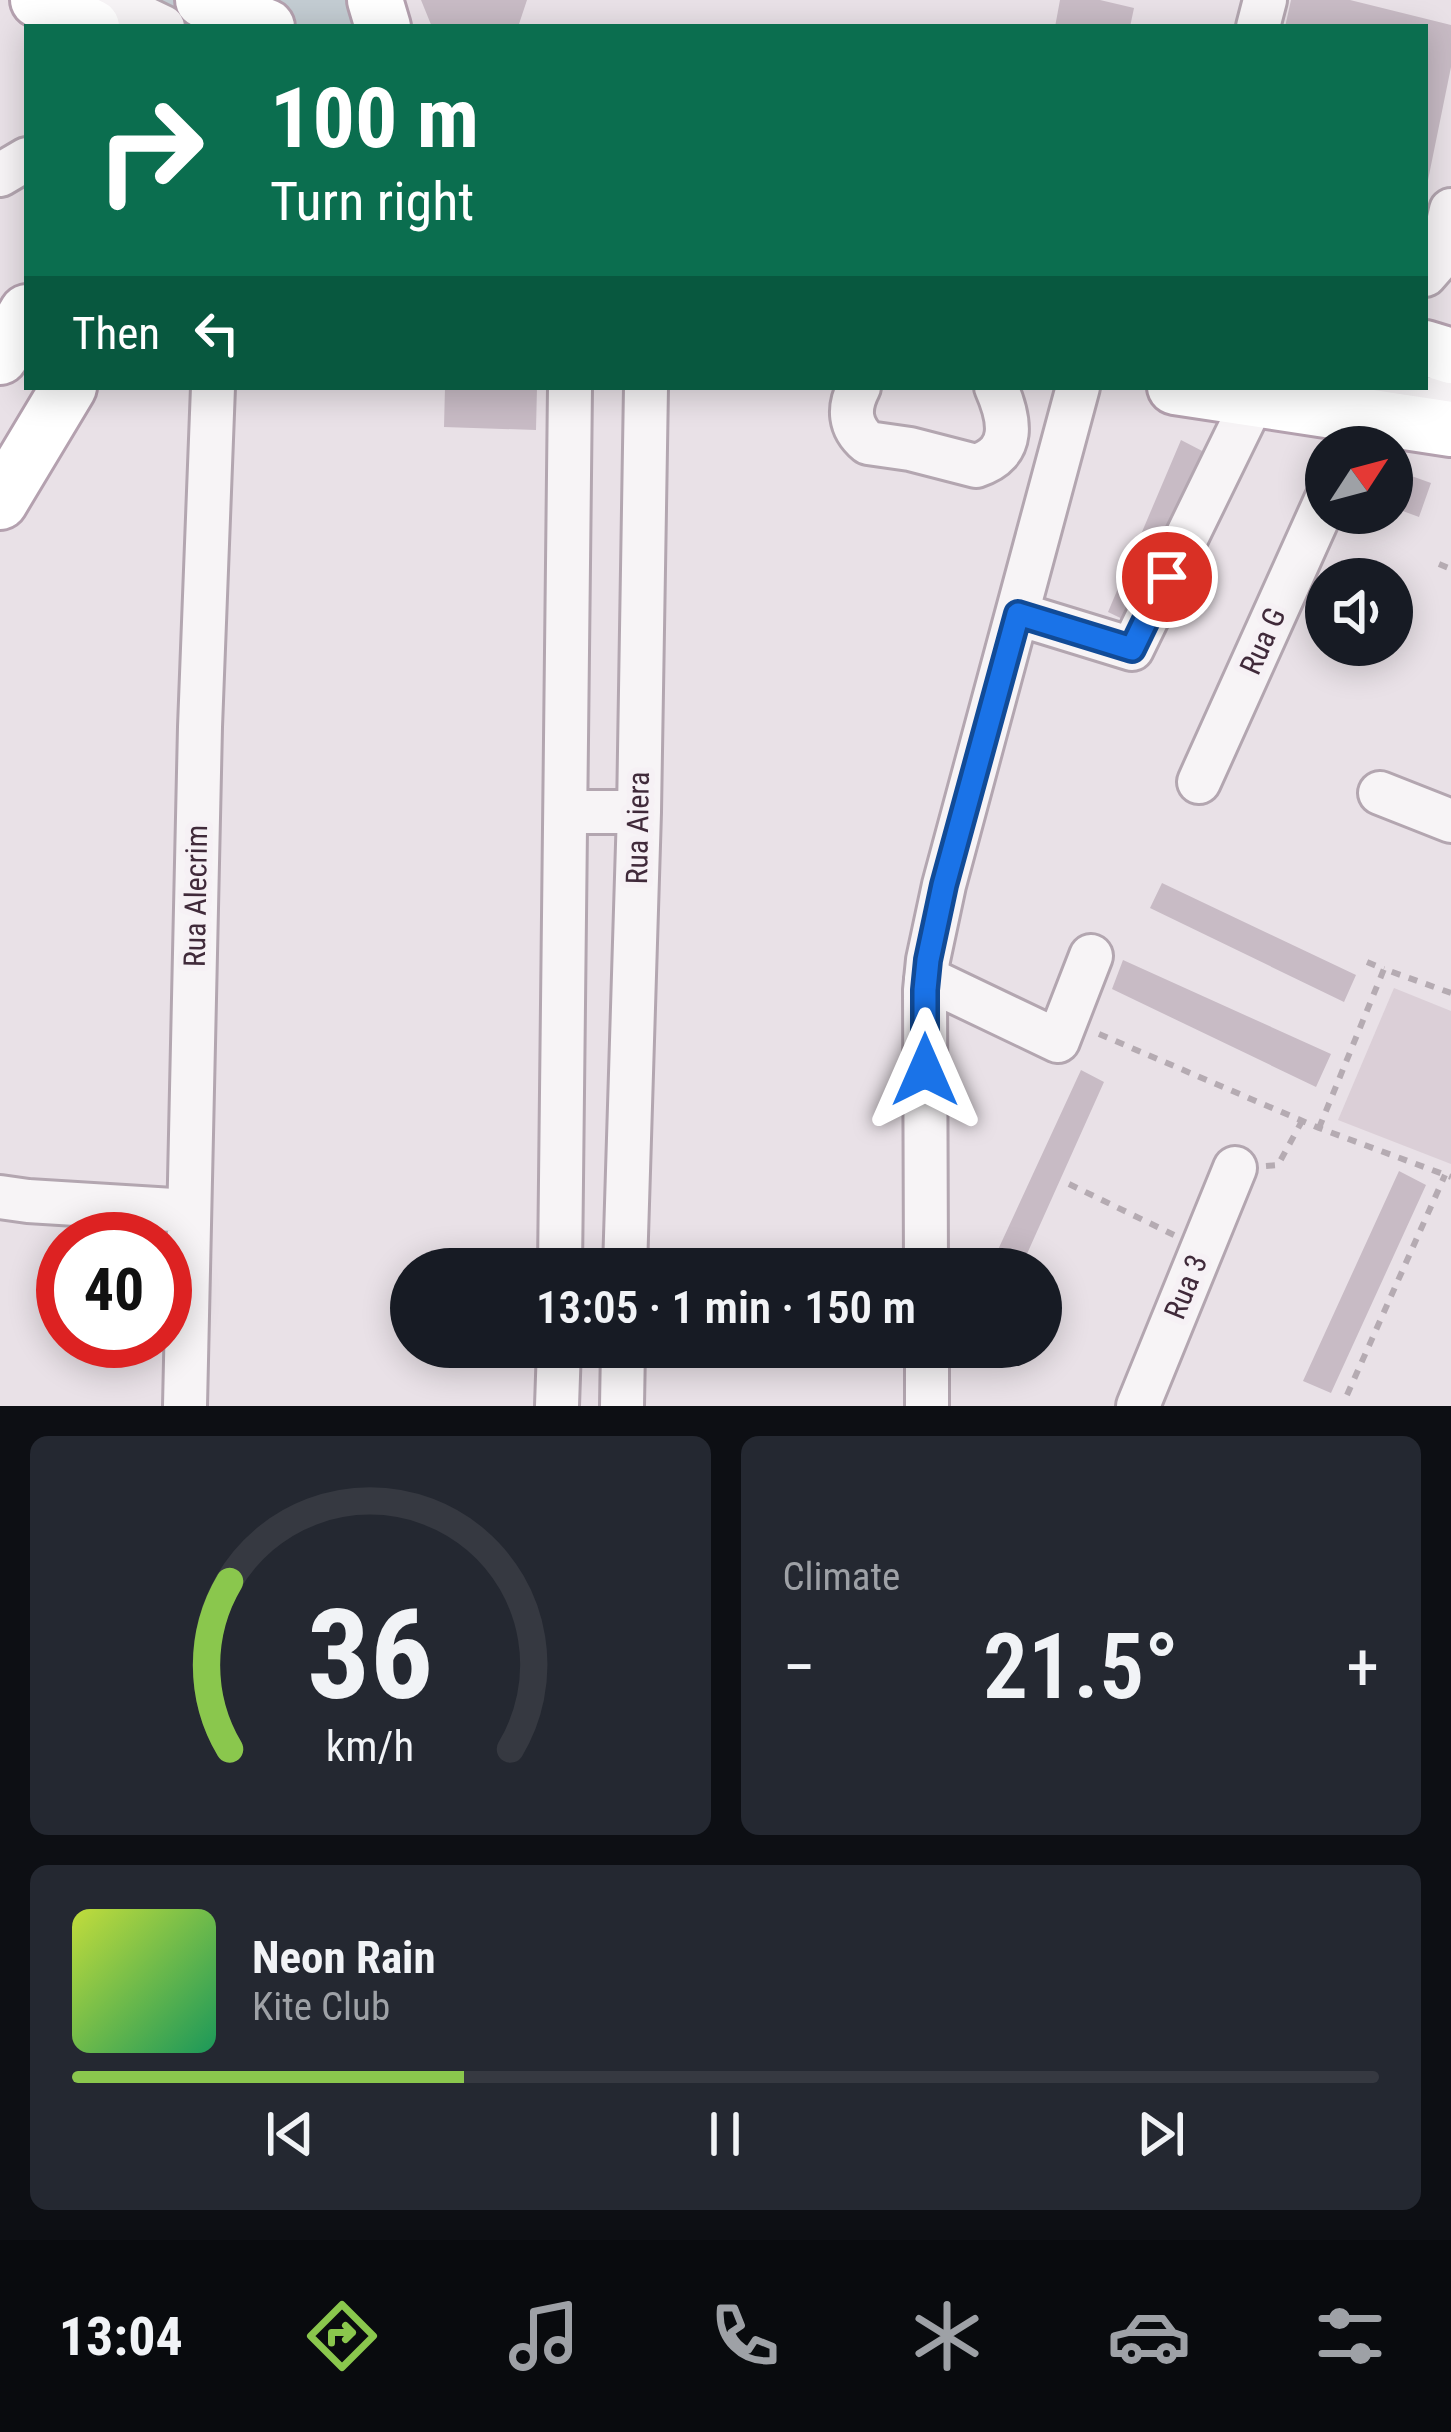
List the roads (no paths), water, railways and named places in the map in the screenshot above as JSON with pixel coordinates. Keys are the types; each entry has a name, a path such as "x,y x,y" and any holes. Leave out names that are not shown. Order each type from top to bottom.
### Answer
{"main road":[{"path":"36,0 86,24"},
{"path":"203,0 260,24"},
{"path":"0,357 24,317"},
{"path":"0,502 67,390"},
{"path":"1182,390 1246,416 1339,415 1451,429"}],"street":[{"path":"107,0 157,24"},
{"path":"1428,272 1440,258 1451,210"},
{"name":"Rua Alecrim","path":"184,1406 213,390"},
{"path":"560,1248 570,390"},
{"name":"Rua Aiera","path":"626,1248 646,390"},
{"path":"857,390 851,416 868,443 910,448 976,466 999,452 1007,434 997,390"},
{"path":"926,1248 926,978 944,885 1031,618 1077,390"},
{"path":"1339,415 1451,401"},
{"path":"1031,618 1132,649 1246,416"},
{"name":"Rua G","path":"1199,782 1311,534"},
{"path":"1380,793 1447,806"},
{"path":"566,812 639,812"},
{"path":"926,978 1058,1041 1091,956"},
{"name":"Rua 3","path":"1138,1406 1235,1168"},
{"path":"0,1197 189,1211"},
{"path":"557,1406 558,1368"},
{"path":"622,1406 623,1368"},
{"path":"927,1368 927,1406"}]}
